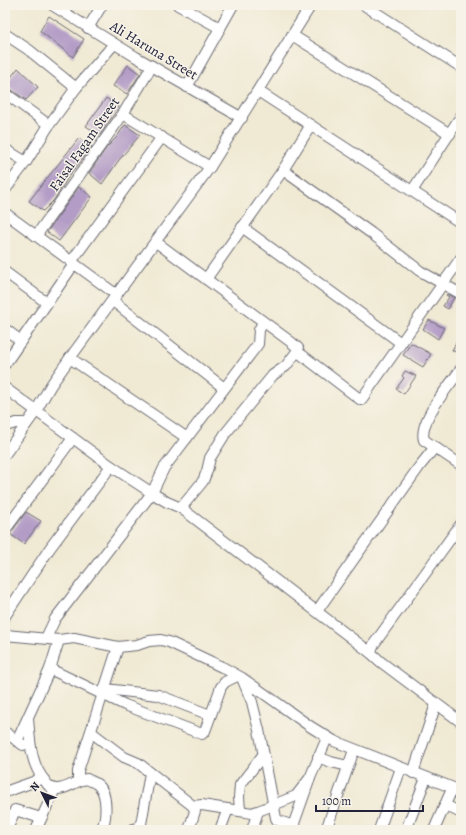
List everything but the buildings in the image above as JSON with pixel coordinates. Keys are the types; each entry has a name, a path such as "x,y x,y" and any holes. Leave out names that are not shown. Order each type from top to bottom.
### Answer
{"street":[{"name":"Ali Haruna Street","path":"52,5 114,44 242,118"},
{"path":"88,28 102,5"},
{"path":"178,5 220,28"},
{"path":"187,87 233,5"},
{"path":"5,454 36,411 51,385 70,358 210,168 311,5"},
{"path":"364,5 461,67"},
{"path":"5,34 29,50 76,88"},
{"path":"292,35 450,134"},
{"path":"5,190 26,162 49,125 76,88 114,44"},
{"name":"Faisal Fagam Street","path":"36,236 123,114 152,66"},
{"path":"258,91 461,223"},
{"path":"5,93 49,125"},
{"path":"123,114 210,168"},
{"path":"412,191 461,116"},
{"path":"206,279 283,170 311,125"},
{"path":"5,364 47,303 72,263 162,138"},
{"path":"5,149 26,162"},
{"path":"283,170 371,233 420,271 461,294"},
{"path":"5,213 72,263 224,388"},
{"path":"242,227 401,343"},
{"path":"156,242 298,348 298,352 361,400 461,258"},
{"path":"5,272 47,303"},
{"path":"46,638 55,619 152,493 164,468 258,344 259,330 263,322"},
{"path":"5,329 21,341"},
{"path":"181,508 203,481 207,472 210,458 224,434 273,375 286,366 298,352"},
{"path":"70,358 187,438"},
{"path":"461,369 428,416 423,430 424,440 461,465"},
{"path":"5,388 112,466 152,493 181,508 372,653 380,662 461,722"},
{"path":"5,426 16,423 27,423"},
{"path":"5,530 73,438"},
{"path":"317,611 419,467 435,447"},
{"path":"5,616 50,548 112,466"},
{"path":"372,653 374,644 461,524"},
{"path":"5,635 59,640 74,638 118,647 161,640 170,642 240,677 327,738 456,790 445,806 434,830"},
{"path":"17,741 50,669 59,640"},
{"path":"78,781 78,771 118,647"},
{"path":"50,669 104,692 125,705 198,733 204,732 222,684 240,677"},
{"path":"240,677 252,702 259,730 276,819 292,828 318,757 327,738"},
{"path":"104,692 158,695 210,715"},
{"path":"413,773 436,704"},
{"path":"28,718 31,750 41,777 49,787 55,789 68,787 78,781 87,779 98,785 102,790 105,799 106,818 101,830"},
{"path":"5,732 31,750"},
{"path":"91,732 120,754 138,763 194,806 202,805 240,812 258,812 296,796 310,778"},
{"path":"326,830 354,750"},
{"path":"240,812 240,785 263,755"},
{"path":"318,757 348,766"},
{"path":"379,830 402,768"},
{"path":"131,830 140,824 150,773"},
{"path":"5,792 36,781 41,777"},
{"path":"406,830 426,778"},
{"path":"36,830 55,789"},
{"path":"189,830 195,810 194,806"},
{"path":"445,806 461,813"},
{"path":"220,830 228,809"},
{"path":"7,830 15,810 42,818"},
{"path":"252,830 258,812"}]}
